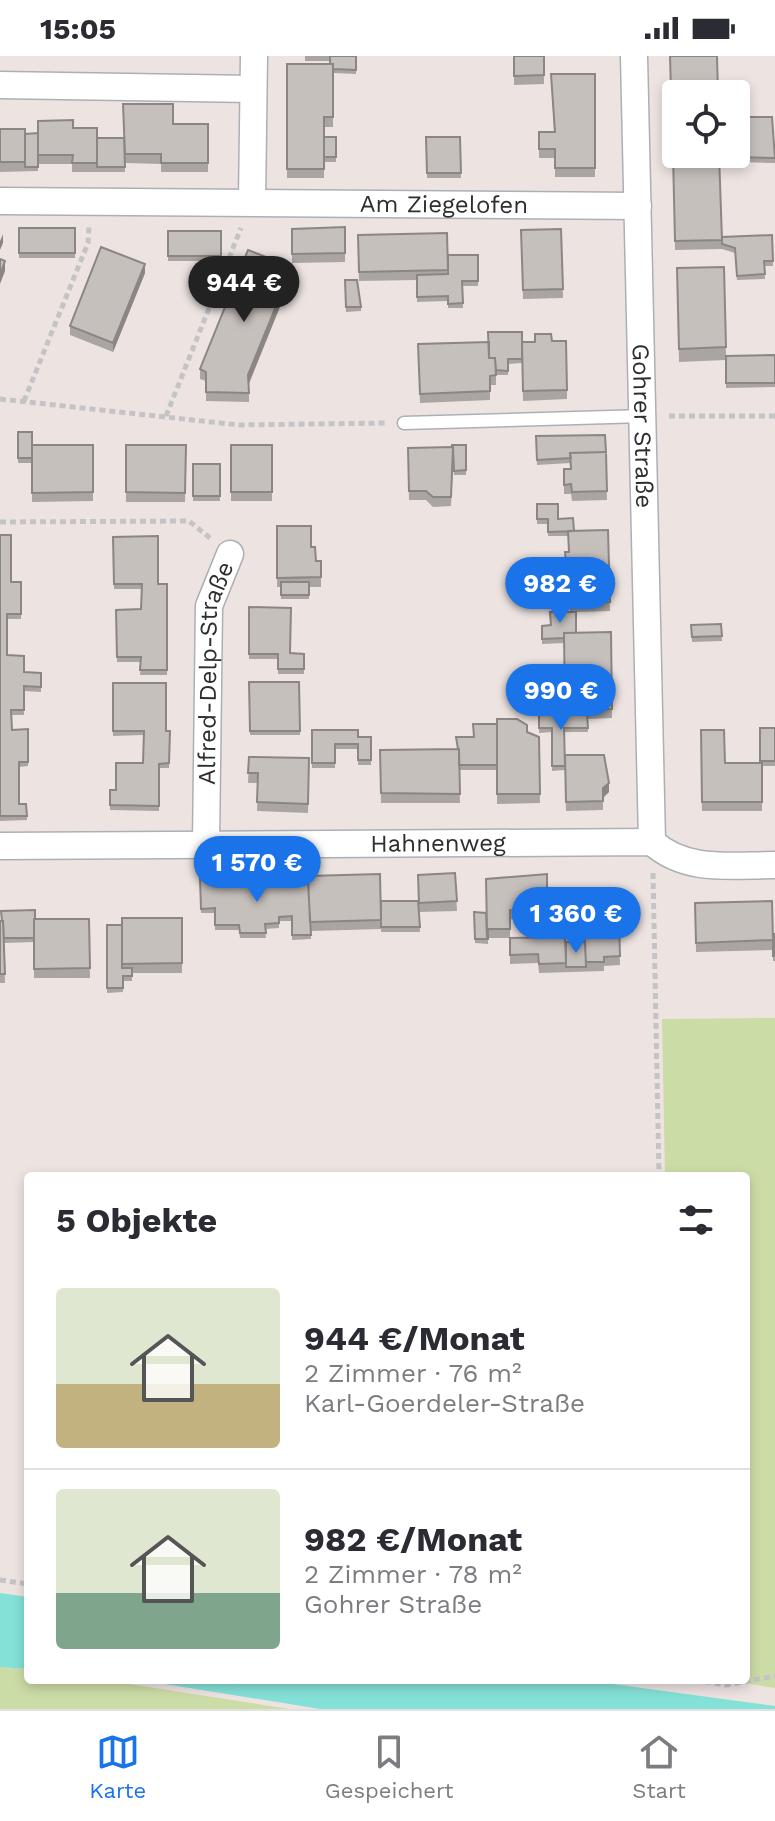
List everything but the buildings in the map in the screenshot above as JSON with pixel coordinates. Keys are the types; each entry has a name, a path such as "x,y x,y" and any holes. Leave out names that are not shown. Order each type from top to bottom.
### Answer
{"street":[{"path":"252,200 254,56"},
{"name":"Gohrer Straße","path":"634,56 652,842"},
{"path":"0,85 253,89"},
{"name":"Am Ziegelofen","path":"0,201 252,200 638,206"},
{"name":"Alfred-Delp-Straße","path":"206,844 209,606 230,554"},
{"path":"652,842 672,857 685,862 711,866 775,865"},
{"name":"Hahnenweg","path":"0,846 652,842"}],"lane":[{"path":"404,423 644,416"}],"path":[{"path":"166,416 252,200"},
{"path":"24,401 88,243 90,201"},
{"path":"0,399 239,425 404,423"},
{"path":"644,416 775,416"},
{"name":"Alfred-Delp-Straße","path":"0,522 189,521 230,554"},
{"path":"652,842 659,1172"},
{"path":"0,1580 24,1583"},
{"path":"750,1681 775,1676"}],"green space":[{"path":"775,1018 775,1688 750,1684 750,1172 665,1172 662,1019"},
{"path":"0,1667 24,1669 24,1684 130,1684 289,1709 0,1709"}],"water":[{"path":"0,1593 24,1596 24,1669 0,1667"},
{"path":"165,1684 613,1684 775,1706 775,1709 320,1709"}]}
